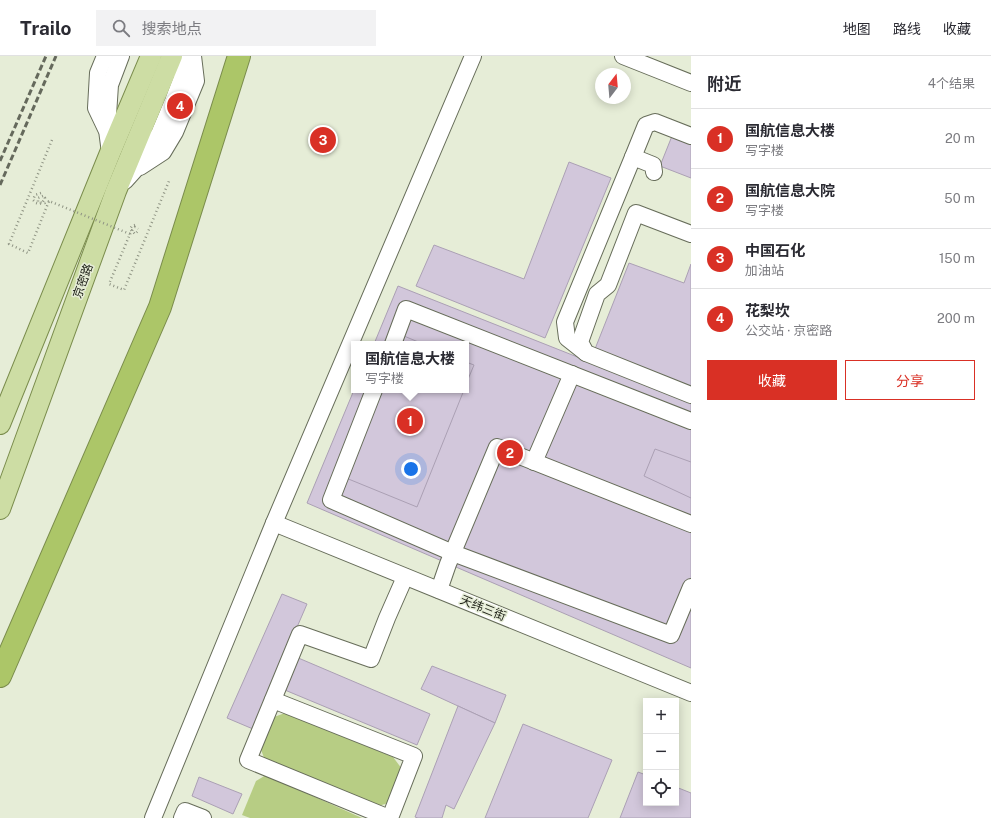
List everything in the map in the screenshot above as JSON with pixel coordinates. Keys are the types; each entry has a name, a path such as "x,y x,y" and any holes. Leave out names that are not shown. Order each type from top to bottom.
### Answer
{"highway":[{"path":"0,676 160,306 239,56"}],"main road":[{"name":"京密路","path":"0,424 151,56"},
{"name":"京密路","path":"0,509 116,191 172,56"}],"street":[{"path":"105,56 98,73 96,108 107,130"},
{"path":"110,153 107,130 110,85 121,56"},
{"path":"116,191 134,171 159,134 181,80 188,56"},
{"path":"134,171 162,152 175,132 196,81 193,56"},
{"path":"352,341 473,56"},
{"path":"623,56 691,83"},
{"path":"691,136 655,122 646,125 565,322 567,338 586,352 691,395"},
{"path":"633,157 653,165 654,172"},
{"path":"586,352 580,342 598,294 608,285 636,213 691,234"},
{"path":"394,341 406,309 691,421"},
{"path":"153,818 274,523 351,342"},
{"path":"534,462 572,374"},
{"path":"373,393 331,500 453,553 671,635 686,615 691,587"},
{"path":"439,590 497,447 691,524"},
{"name":"天纬三街","path":"274,523 691,693"},
{"path":"273,700 414,756 390,818 248,760 300,634 371,659 405,577"},
{"path":"182,818 185,811 203,818"}],"path":[{"path":"50,201 28,253 9,244 52,140"},
{"path":"135,225 130,229 132,231 135,234 138,231 135,227 133,229 130,234 109,284 124,290 169,181"},
{"path":"40,193 35,195 33,200 36,203 42,203 44,198 43,196 38,198 38,202 45,203 50,201 130,234"}],"green space":[{"path":"285,713 393,757 402,769 389,803 374,807 266,763 260,747 274,717"},
{"path":"266,775 362,818 250,818 242,815 256,781"}],"building":[{"path":"672,136 691,143 691,178 660,166"},
{"path":"569,162 611,178 545,338 416,286 434,245 524,279"},
{"path":"629,263 684,283 691,264 691,389 595,349"},
{"path":"398,286 691,402 691,668 307,503 353,393 469,393 469,341 375,341"},
{"path":"404,336 416,341 402,341"},
{"path":"469,363 474,365 469,377"},
{"path":"381,393 463,393 417,507 346,478"},
{"path":"655,449 691,462 691,498 644,476"},
{"path":"282,594 307,604 253,729 227,718"},
{"path":"296,657 430,714 417,745 280,688"},
{"path":"432,666 506,695 495,723 421,689"},
{"path":"458,706 495,723 454,809 446,805 442,818 415,817"},
{"path":"523,724 612,760 588,818 485,818"},
{"path":"638,772 643,774 643,806 679,806 679,788 691,793 691,818 620,818"},
{"path":"199,777 242,794 233,814 192,796"}],"railway":[{"path":"0,161 46,56"},
{"path":"0,185 56,56"}],"place":[{"name":"花梨坎","path":"180,106"},
{"name":"中国石化","path":"323,140"},
{"name":"国航信息大楼","path":"410,421"},
{"name":"国航信息大院","path":"510,453"}]}
